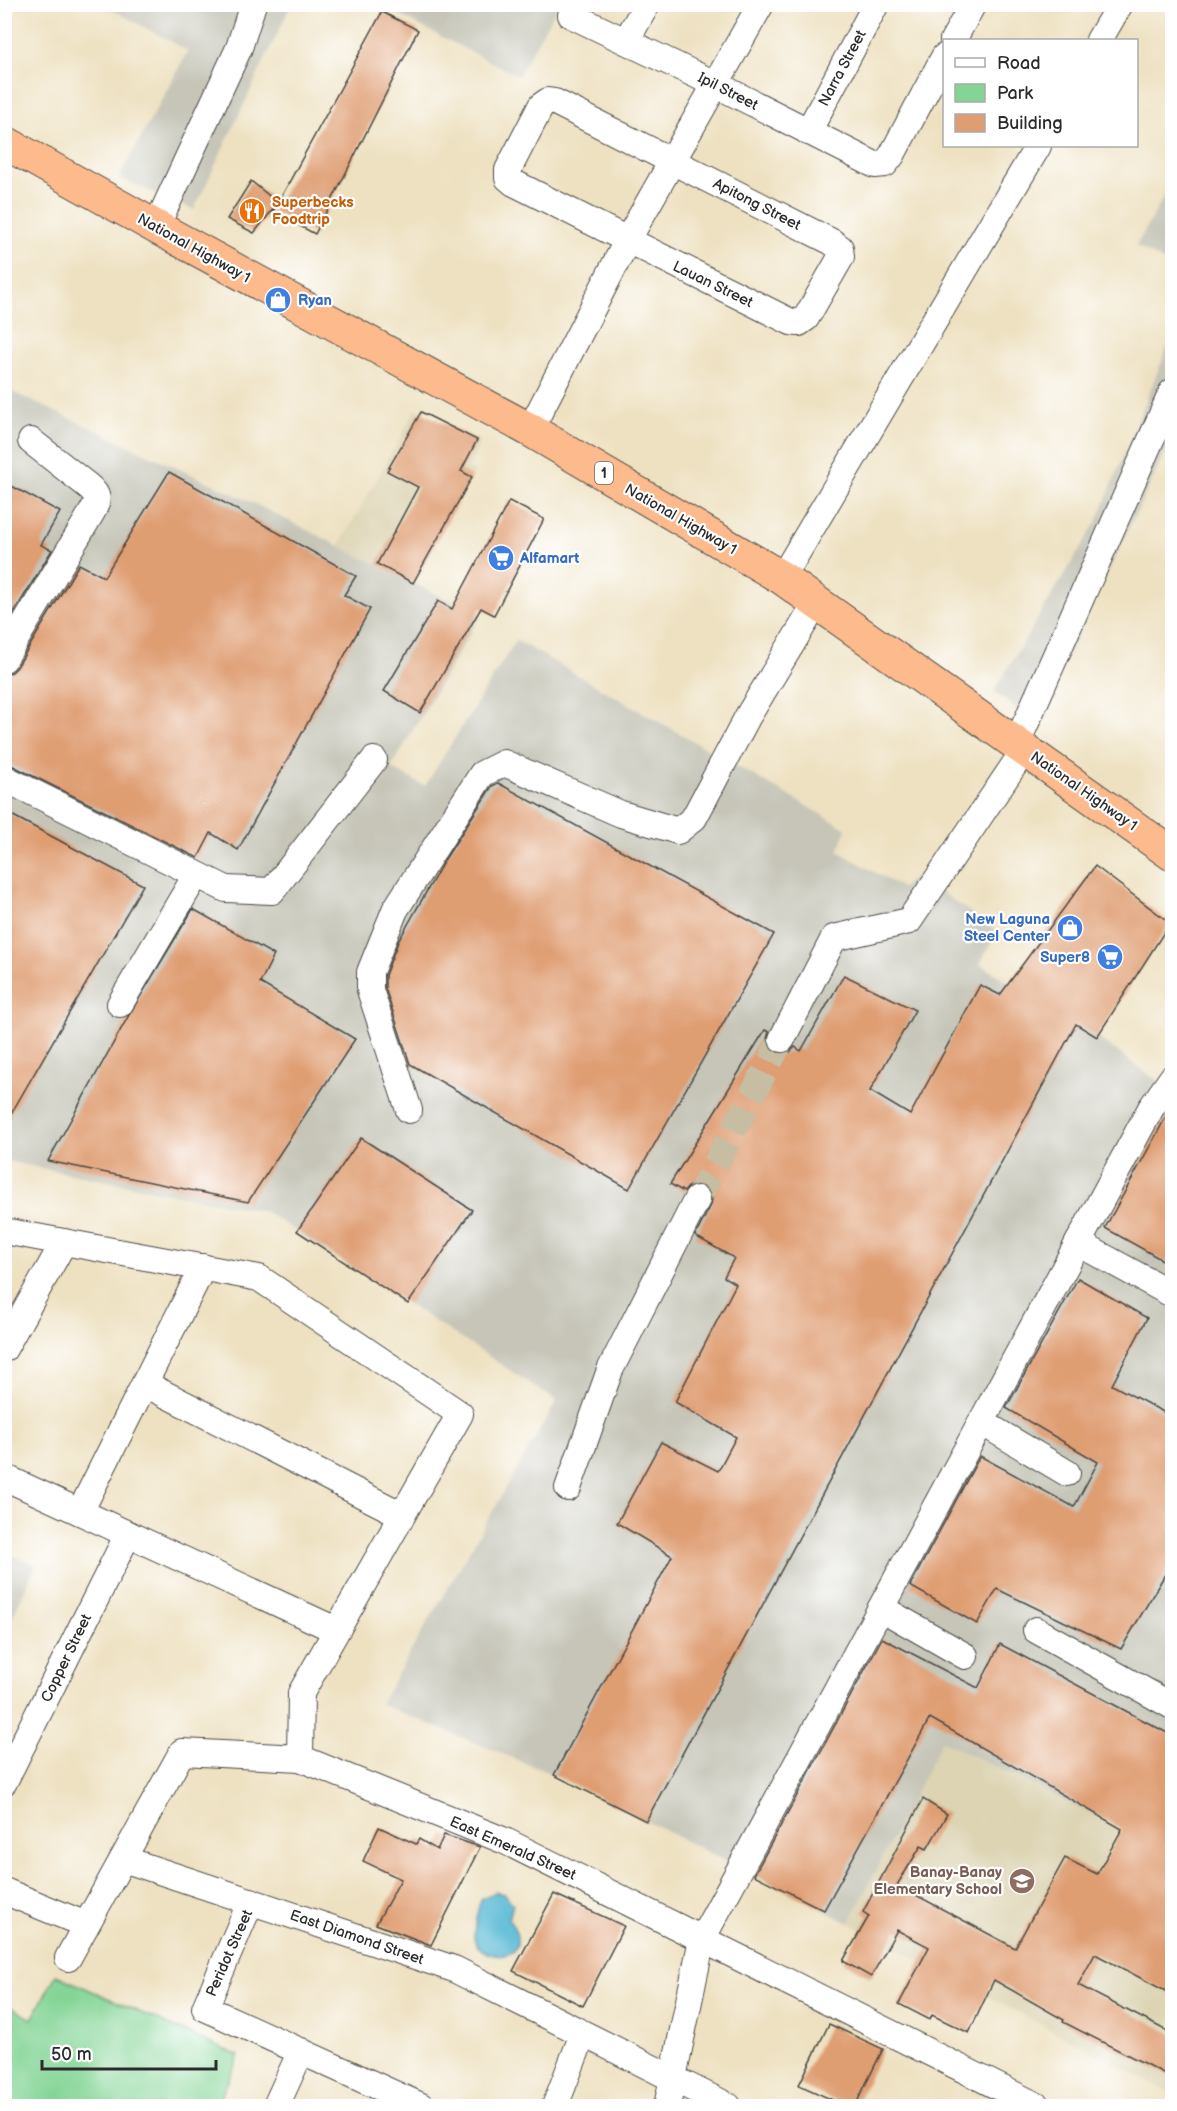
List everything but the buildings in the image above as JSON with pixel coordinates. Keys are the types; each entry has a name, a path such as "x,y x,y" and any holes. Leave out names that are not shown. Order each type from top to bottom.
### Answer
{"highway":[{"name":"National Highway 1","path":"4,142 530,430 782,578 1173,854"}],"street":[{"path":"156,227 239,48 253,4"},
{"path":"626,41 647,4"},
{"path":"530,430 627,241 761,4"},
{"name":"Narra Street","path":"807,132 876,4"},
{"path":"954,39 973,4"},
{"path":"1100,39 1120,4"},
{"name":"Ipil Street","path":"571,15 717,85 875,165 885,164 892,155 943,61"},
{"name":"Apitong Street","path":"627,241 508,178 508,170 541,106 548,101 555,102 673,161 840,248 841,257 806,318 799,323"},
{"path":"782,578 1037,147"},
{"name":"Lauan Street","path":"627,241 791,322 799,323"},
{"path":"782,1039 834,939 909,921 1021,746 1173,392"},
{"path":"4,659 98,499 96,493 88,486 31,441"},
{"path":"409,1110 370,990 370,972 395,910 482,774 504,763 621,814 678,831 694,818 748,716 817,602"},
{"path":"4,778 226,889 272,891 374,760"},
{"path":"120,1004 196,874"},
{"path":"667,2106 702,1939 1151,1108 1173,1078"},
{"path":"568,1488 610,1370 697,1198"},
{"path":"4,1231 259,1278 460,1414 301,1692 300,1758"},
{"path":"4,1349 64,1242"},
{"path":"1078,1243 1168,1292"},
{"path":"80,1512 203,1267"},
{"path":"145,1384 402,1515"},
{"path":"981,1422 1067,1473"},
{"path":"4,1477 336,1630"},
{"name":"Copper Street","path":"4,1782 128,1534"},
{"path":"880,1608 964,1656"},
{"path":"1036,1630 1173,1706"},
{"name":"East Emerald Street","path":"68,1958 182,1752 300,1758 505,1841 1037,2106"},
{"name":"East Diamond Street","path":"123,1858 454,1969 728,2106"},
{"path":"4,1890 86,1925"},
{"name":"Peridot Street","path":"251,1901 205,2008 421,2106"},
{"path":"555,2106 583,2034"},
{"path":"276,2106 301,2051"}],"shaded area":[{"path":"104,5 291,5 194,210 119,178 188,51"},
{"path":"379,5 558,5 518,76"},
{"path":"1172,182 1172,266 1136,246"},
{"path":"1172,336 1172,439 1035,724 994,691 1098,519"},
{"path":"4,388 247,500 480,616 391,768 425,786 516,640 847,829 838,851 902,888 917,875 997,931 980,964 1097,1037 1172,1091 1172,1839 1113,1804 1104,1820 942,1741 849,1923 554,1775 380,1704 557,1401 266,1212 5,1161"},
{"path":"416,409 481,442 468,469 474,472 414,583 339,546"},
{"path":"5,1552 36,1565 5,1634"},
{"name":"Banay-Banay Elementary School","path":"942,1741 1104,1820 1113,1804 1172,1839 1172,2094 849,1923"}],"green space":[{"path":"56,1975 239,2056 217,2106 5,2106 5,2004 32,2019"}],"water":[{"path":"494,1892 504,1894 513,1904 509,1919 516,1934 517,1944 513,1951 505,1955 487,1953 480,1948 474,1937 481,1899"}],"tunnel":[{"path":"697,1199 782,1039"}],"place":[{"name":"Superbecks Foodtrip","path":"252,211"},
{"name":"Ryan","path":"278,300"},
{"name":"Alfamart","path":"501,558"},
{"name":"New Laguna Steel Center","path":"1070,928"},
{"name":"Super8","path":"1110,957"},
{"name":"Banay-Banay Elementary School","path":"1022,1881"}]}
